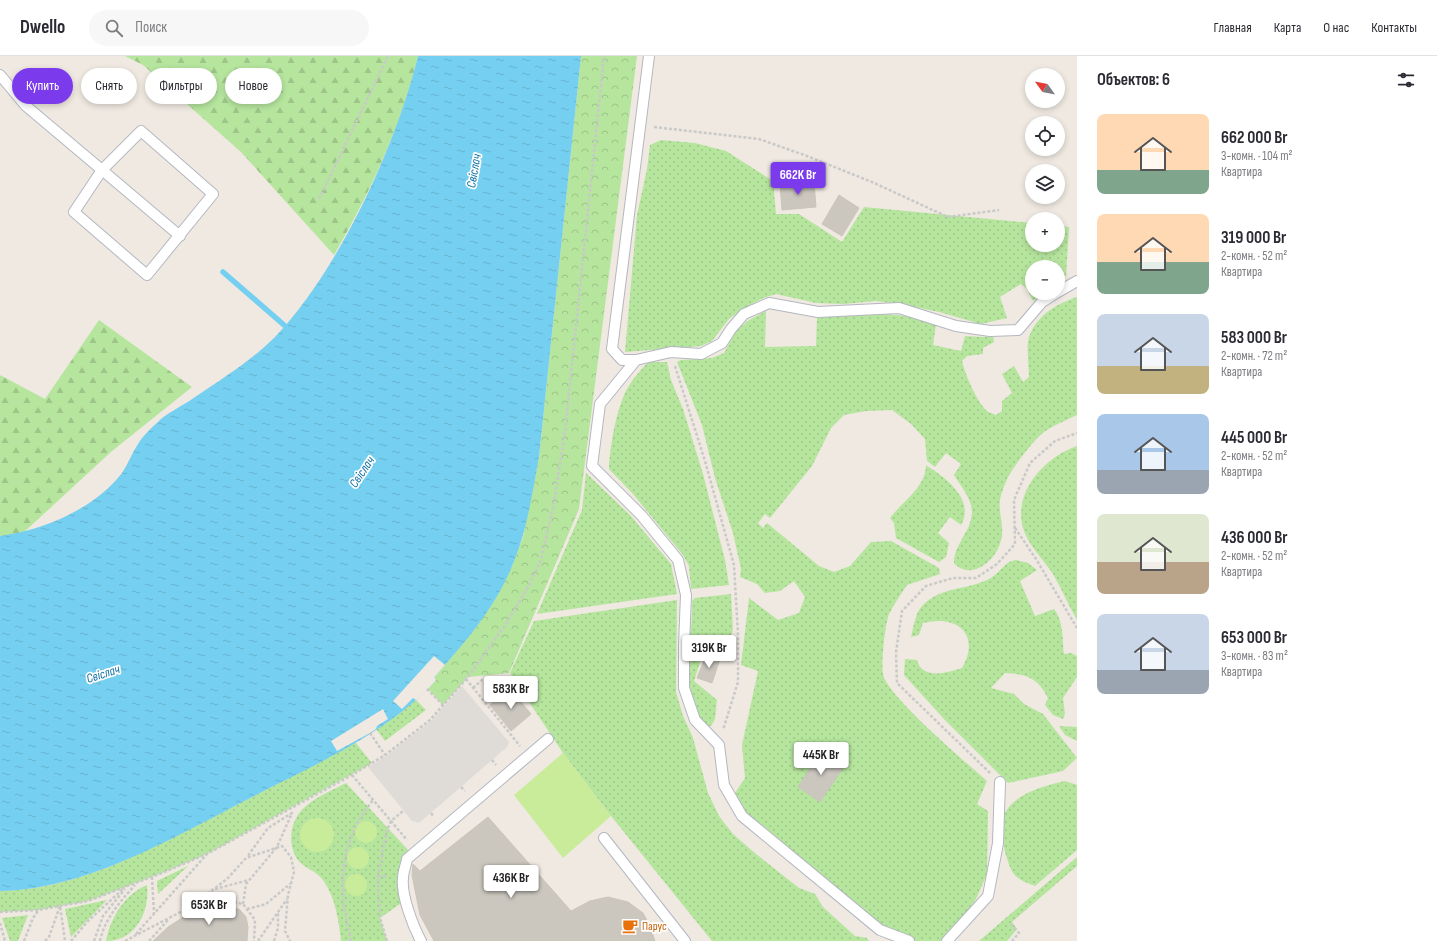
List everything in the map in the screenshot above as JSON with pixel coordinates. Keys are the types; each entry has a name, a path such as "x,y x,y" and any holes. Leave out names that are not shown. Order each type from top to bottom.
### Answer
{"lane":[{"path":"649,56 642,126 612,349 622,360 636,360 671,352 701,354 722,343 731,329 744,314 770,303 818,312 899,308 956,326 990,331 1018,330 1045,300"},
{"path":"0,76 26,106 180,236"},
{"path":"141,131 214,194 147,275 74,212 102,170 141,131"},
{"path":"1065,288 1077,281"},
{"path":"636,360 600,404 592,466 642,516 678,560 686,595 684,688 696,720 719,745 724,785 742,816 880,930 909,941"},
{"path":"421,941 415,931 404,890 403,878 407,859 548,739"},
{"path":"947,941 988,896 998,843 1000,782"},
{"path":"604,838 685,941"}],"path":[{"path":"319,200 388,56"},
{"path":"0,912 38,910 88,901 137,883 207,854 352,775 385,755 430,720 466,679 506,624 528,587 540,563 547,538 565,432 604,56"},
{"path":"642,126 759,140 807,156 872,182 948,217 999,210"},
{"path":"671,352 705,461 734,565 738,635 738,682 719,745"},
{"path":"1000,782 897,683 896,652 902,611 926,586 953,578 976,578 992,568 1015,544 1014,500 1030,463 1055,441 1077,433"},
{"path":"1015,527 1077,628"},
{"path":"466,679 527,756"},
{"path":"473,688 482,680 498,699"},
{"path":"427,689 443,705"},
{"path":"370,733 385,755"},
{"path":"352,775 409,843"},
{"path":"351,941 346,920 342,885 342,864 353,832 363,813 373,800"},
{"path":"387,941 380,918 378,876 386,830 390,821 403,811"},
{"path":"126,941 190,907 227,879 246,858 268,828 292,812 277,848 246,884 243,904"},
{"path":"246,858 282,846 291,857 294,872 287,899 285,931 290,941"},
{"path":"134,936 207,854"},
{"path":"152,877 154,914"},
{"path":"213,889 249,880"},
{"path":"100,941 102,933 113,910 137,883"},
{"path":"247,909 266,904 291,883"},
{"path":"71,941 88,921 126,887"},
{"path":"94,941 103,916 126,887"},
{"path":"258,941 287,899"},
{"path":"199,900 224,900 243,904 254,920 254,941"},
{"path":"45,941 49,937 60,906"},
{"path":"60,906 65,941"},
{"path":"24,941 33,918 38,910"},
{"path":"274,941 278,928 278,913"},
{"path":"149,941 171,917"},
{"path":"0,923 6,941"},
{"path":"1011,924 1019,933 1012,941"}],"green space":[{"path":"125,56 418,56 403,108 383,158 360,208 334,255 241,152 187,104 217,104 217,68 146,68"},
{"path":"581,56 637,56 579,509 509,673 468,677 443,705 428,689 435,680 434,678 480,621 497,595 512,566 523,537 539,457"},
{"path":"661,140 695,143 726,151 773,181 776,214 799,214 842,242 864,207 1025,222 1025,252 1065,252 1065,227 1069,227 1066,276 1065,260 1025,260 1025,287 1021,284 1000,297 1007,318 981,324 939,312 901,304 876,301 844,304 816,303 776,294 763,298 743,309 729,319 712,341 701,346 625,352 637,215 647,169 650,145"},
{"path":"1077,297 1077,415 1042,433 1011,472 1004,486 1000,500 1002,535 999,548 989,561 982,566 968,570 961,568 954,563 958,547 968,528 972,512 971,505 965,491 954,475 961,464 946,453 935,467 927,461 925,439 911,424 892,410 866,411 844,415 831,428 812,466 770,518 765,514 758,523 763,528 767,523 819,566 834,572 850,566 871,542 891,541 939,568 940,574 907,585 891,610 885,634 883,674 888,684 912,713 987,781 977,804 988,811 987,874 976,899 950,934 941,941 900,941 783,845 731,799 745,778 742,745 758,671 741,665 749,598 778,620 799,613 805,597 794,581 780,591 765,593 757,584 740,577 741,569 733,533 715,478 702,425 677,362 681,360 712,358 724,353 736,331 749,320 766,311 765,347 816,346 817,318 877,314 907,316 936,324 933,345 961,351 965,336 993,336 994,342 983,348 983,354 967,356 962,361 969,380 980,402 988,412 996,415 1002,411 1002,401 1012,393 1002,374 1014,366 1023,382 1029,377 1028,341 1032,329 1048,311"},
{"path":"99,320 192,387 112,451 23,533 0,536 0,375 45,399"},
{"path":"648,362 667,362 671,380 683,409 703,474 725,560 729,585 691,589 689,566 683,555 633,494 609,469 611,448 621,402 625,392 636,375"},
{"path":"1077,446 1077,620 1053,574 1028,540 1023,528 1021,514 1027,489 1034,477 1054,458"},
{"path":"926,465 949,482 961,498 964,506 965,515 961,525 950,517 938,533 949,543 946,557 939,562 896,538 894,523 890,518 918,487 925,473"},
{"path":"586,473 630,515 671,564 677,594 537,614 582,510"},
{"path":"1016,560 1028,563 1037,570 1020,581 1035,616 1054,609 1060,619 1064,654 1071,653 1077,656 1077,677 1063,698 1065,714 1063,719 1053,715 1045,705 1048,698 1040,686 1031,678 1005,673 991,688 1014,694 1024,704 1043,714 1077,758 1063,771 1008,783 944,719 904,675 905,659 917,660 920,666 929,673 949,672 962,668 969,646 967,637 963,630 956,625 947,622 936,621 923,623 919,635 911,637 919,610 926,602 934,597 989,579 1008,563"},
{"path":"731,594 733,629 726,656 704,650 694,681 717,700 715,719 711,726 708,726 697,714 691,700 688,684 692,601 695,598"},
{"path":"677,600 676,692 683,716 693,738 708,793 719,816 733,834 756,854 799,888 815,894 823,907 855,936 867,938 869,941 712,941 611,816 563,753 510,673 534,621"},
{"path":"416,700 426,710 385,741 376,729"},
{"path":"1059,726 1077,727 1077,741 1065,735"},
{"path":"355,742 372,763 207,854 88,901 38,910 0,912 0,891 29,889 58,883 114,865 169,840"},
{"path":"563,753 611,816 563,858 514,795"},
{"path":"1065,781 1077,785 1077,850 1035,886 1022,881 1014,875 1012,871 1007,860 1000,834 1003,817 1008,808 1024,795 1044,786"},
{"path":"346,783 409,851 398,881 400,904 380,918 387,941 341,941 336,909 331,893 320,877 297,859 292,845 291,838 293,824 301,811 315,799"},
{"path":"314,818 320,818 324,819 331,825 334,835 333,842 327,849 320,852 314,852 310,851 303,845 300,838 300,832 301,828 307,821"},
{"path":"366,821 374,824 377,832 374,840 366,843 358,840 355,832 358,824"},
{"path":"358,847 366,850 369,858 366,866 358,869 350,866 347,858 350,850"},
{"path":"1077,857 1077,866 1012,922 1017,929 1007,941 979,941"},
{"path":"188,866 158,894 157,881"},
{"path":"356,874 364,877 367,885 364,893 356,896 348,893 345,885 348,877"},
{"path":"147,885 146,905 139,923 125,936 116,940 106,941 111,924 125,901 132,894"},
{"path":"107,900 71,937 65,909"},
{"path":"28,915 18,941 10,941 2,918"}],"shaded area":[{"path":"462,686 509,742 507,747 419,823 412,821 368,767 386,756 431,721"}],"water":[{"name":"Свіслач","path":"418,56 581,56 539,457 522,540 505,581 488,611 478,625 434,677 436,680 417,699 374,731 328,759 165,842 132,857 66,881 33,888 0,891 0,536 34,529 51,523 83,507 97,497 111,486 122,473 140,441 161,419 257,354 275,337 299,309 321,277 343,242 362,205 380,167 395,128"}],"pier":[{"path":"434,656 445,665 434,677 436,680 416,700 413,698 402,709 393,701"},
{"path":"383,709 388,719 377,726 376,729 370,733 337,751 331,741"}],"building":[{"path":"814,182 816,207 782,210 780,184"},
{"path":"839,195 859,208 842,236 822,224"},
{"path":"706,655 720,659 712,683 697,678"},
{"path":"510,689 531,714 511,731 490,705"},
{"path":"822,750 845,765 820,802 798,787"},
{"path":"488,817 571,911 590,901 608,897 628,902 643,913 650,926 655,941 434,941 420,915 412,875 413,864 420,871"},
{"path":"214,903 228,905 240,910 246,917 248,927 247,941 153,941 168,927 196,909"}],"waterway":[{"path":"223,272 284,325"}],"place":[{"name":"Парус","path":"630,926"}]}
